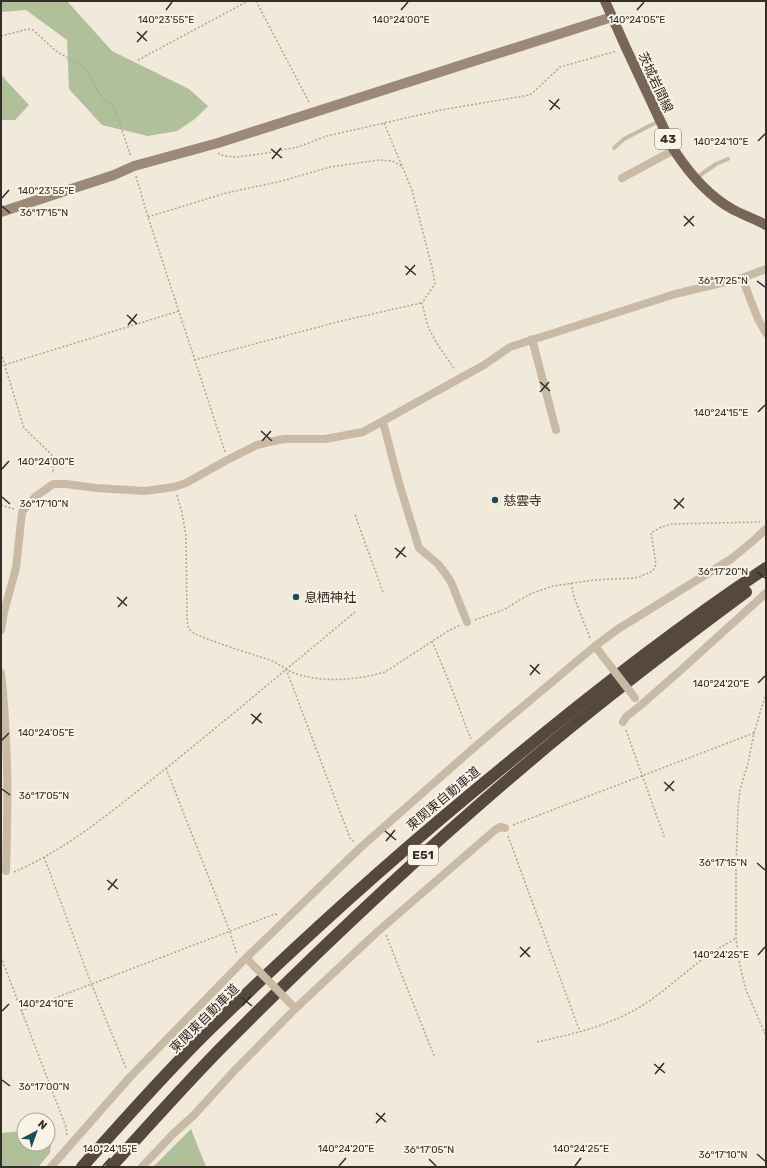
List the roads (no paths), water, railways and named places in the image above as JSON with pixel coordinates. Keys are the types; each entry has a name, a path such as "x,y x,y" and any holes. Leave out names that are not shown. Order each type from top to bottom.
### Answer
{"highway":[{"name":"東関東自動車道","path":"82,1167 130,1113 202,1037 286,957 401,853 448,812 612,680 766,568"},
{"name":"E51","path":"111,1167 228,1040 371,902 459,823 554,742 620,688 766,577"}],"main road":[{"name":"茨城岩間線","path":"605,1 660,121 674,150 683,164 695,179 722,203 733,210 766,224"}],"street":[{"path":"1,212 114,175 134,166 203,147 612,17"},
{"path":"622,178 674,150"},
{"path":"1,630 4,612 16,568 22,512 35,497 53,484 145,491 174,487 186,483 227,460 258,445 284,439 325,439 343,437 363,432 484,365 510,347 675,294 742,278 766,269"},
{"path":"742,278 758,318 766,333"},
{"path":"532,340 556,430"},
{"path":"383,422 399,483 419,548 438,564 451,582 467,622"},
{"path":"50,1167 130,1077 248,960 288,917 360,848 477,745 597,648 618,629 731,559 753,542 766,529"},
{"path":"623,722 626,717 766,593"},
{"path":"597,648 641,705"},
{"path":"1,673 6,730 8,819 6,871"},
{"path":"142,1167 173,1134 194,1115 294,1006 495,830 500,827 505,828"},
{"path":"248,960 294,1006"}],"lane":[{"path":"614,148 624,139 660,121"},
{"path":"695,179 716,164 728,159"}],"place":[{"name":"慈雲寺","path":"495,500"},
{"name":"息栖神社","path":"296,597"}]}
